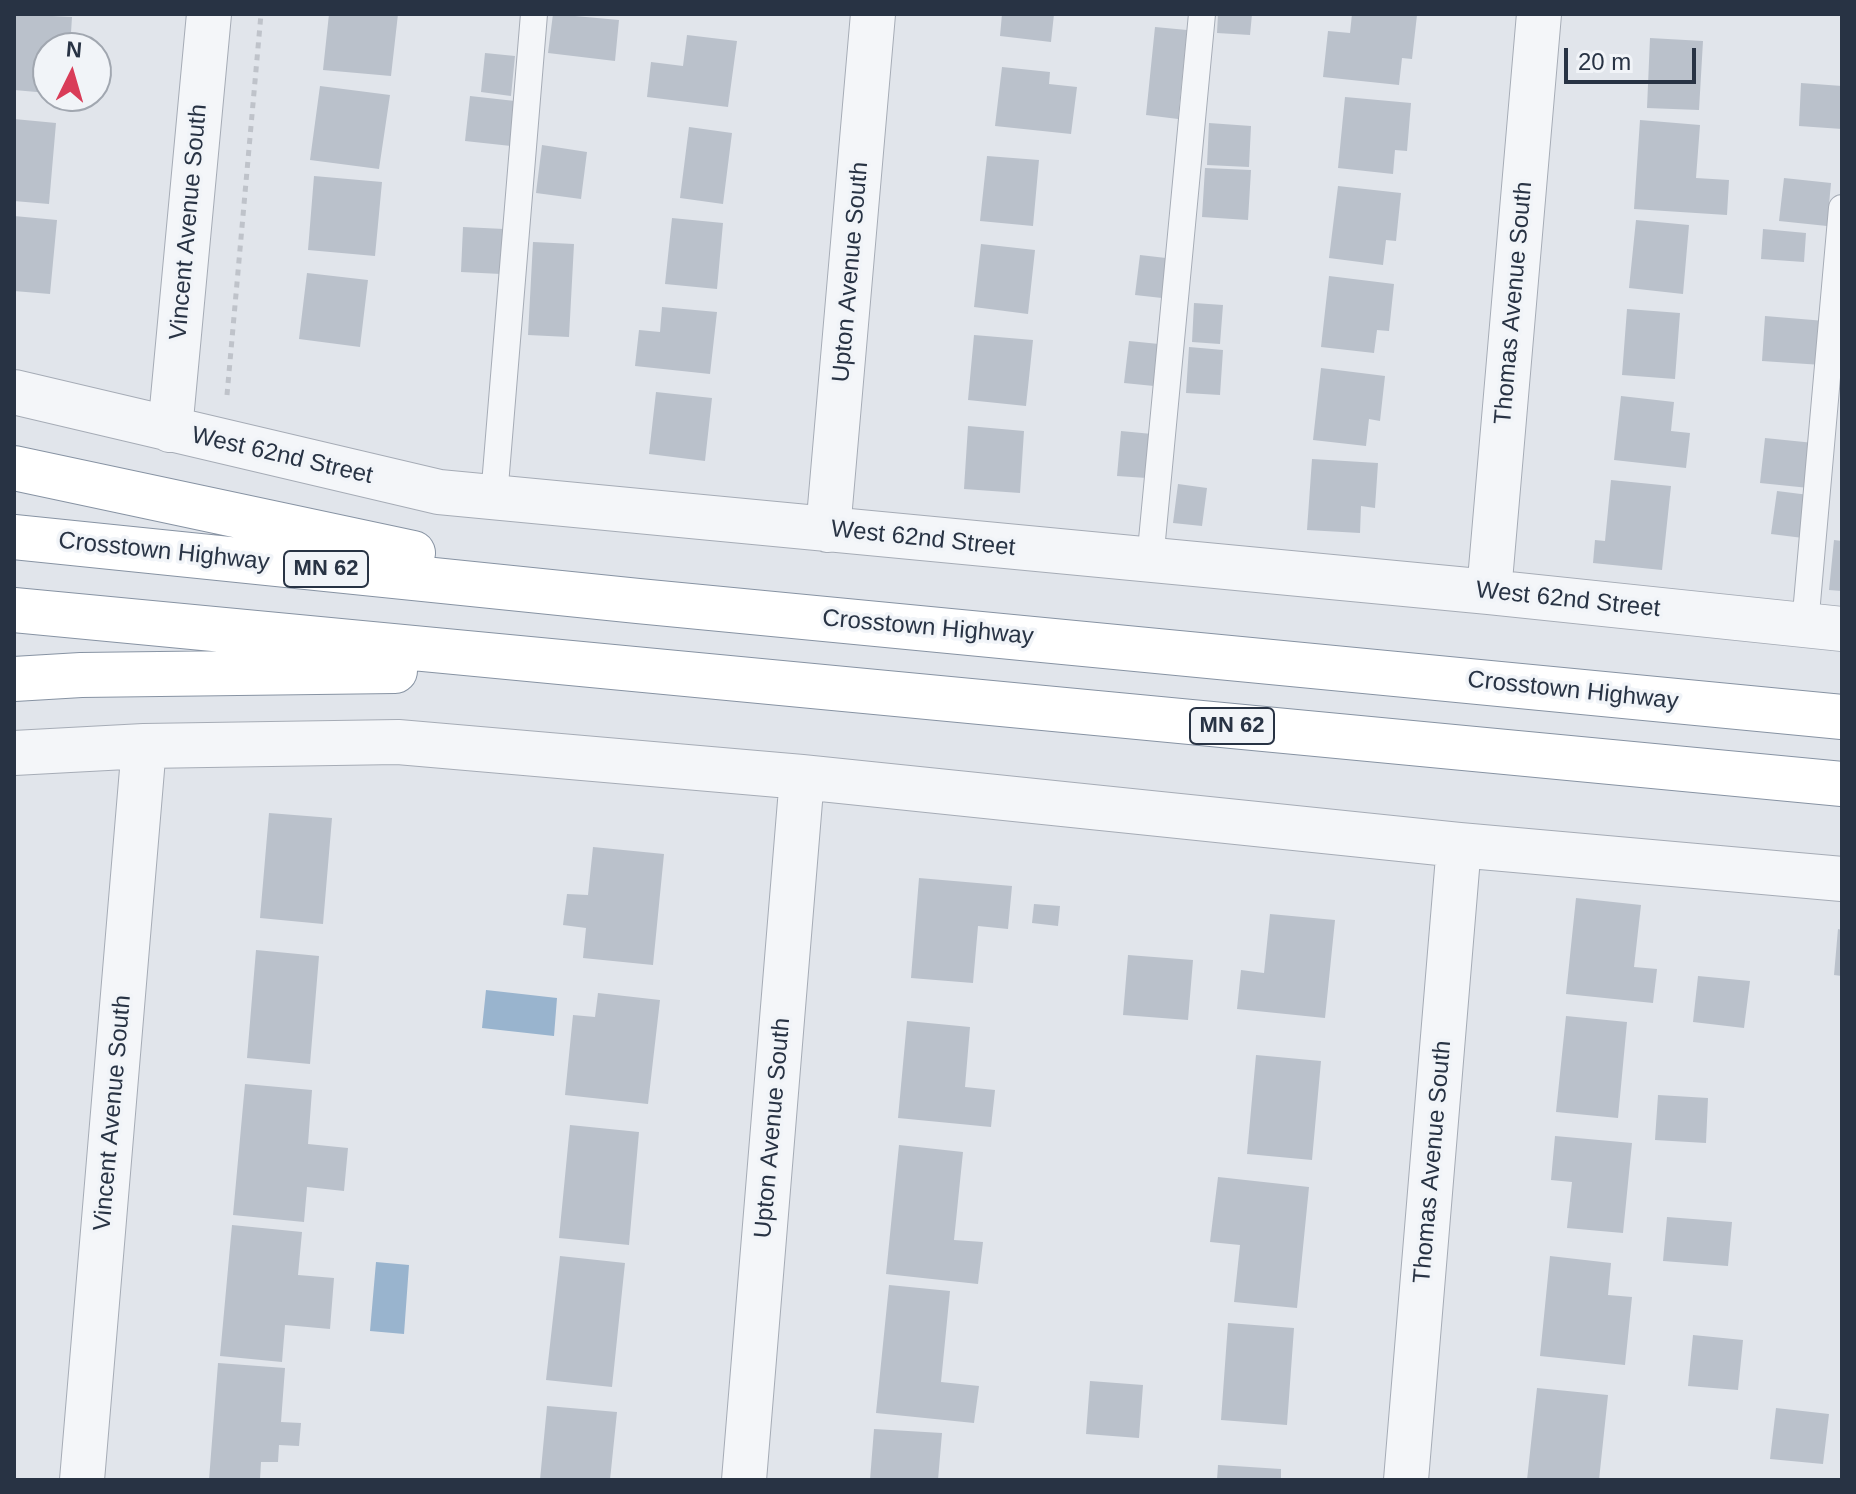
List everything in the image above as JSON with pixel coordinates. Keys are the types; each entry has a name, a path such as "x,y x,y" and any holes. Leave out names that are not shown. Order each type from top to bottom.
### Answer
{"highway":[{"path":"14,468 638,601"},
{"name":"Crosstown Highway","path":"14,537 638,601 1842,717"},
{"name":"MN 62","path":"14,610 1842,784"},
{"path":"14,679 81,675 623,669"}],"street":[{"name":"Vincent Avenue South","path":"170,430 209,14"},
{"name":"Upton Avenue South","path":"828,530 873,14"},
{"name":"Thomas Avenue South","path":"1489,592 1539,14"},
{"name":"West 62nd Street","path":"14,392 439,492 1489,592 1823,627"},
{"path":"14,753 144,746 398,742 802,777 1459,845 1842,879"},
{"name":"Vincent Avenue South","path":"82,1480 144,746"},
{"name":"Upton Avenue South","path":"744,1480 802,777"},
{"name":"Thomas Avenue South","path":"1406,1480 1459,845"}],"lane":[{"path":"494,497 534,14"},
{"path":"1150,561 1202,14"},
{"path":"1823,627 1842,208"}],"path":[{"path":"225,409 261,14"}],"water":[{"path":"486,990 557,998 554,1036 482,1028"},
{"path":"376,1262 409,1265 404,1334 370,1331"}],"building":[{"path":"14,14 72,17 71,32 32,32 32,92 14,90"},
{"path":"329,14 398,14 391,76 323,70"},
{"path":"553,14 619,20 615,61 548,53"},
{"path":"1002,14 1054,14 1051,42 1000,36"},
{"path":"1218,14 1252,14 1250,35 1217,33"},
{"path":"1352,14 1417,15 1412,59 1402,58 1399,85 1323,77 1328,31 1350,33"},
{"path":"1155,27 1187,30 1178,119 1146,115"},
{"path":"687,35 737,41 728,107 647,97 651,62 683,66"},
{"path":"1650,38 1703,41 1699,110 1647,108"},
{"path":"485,53 515,56 511,96 481,92"},
{"path":"1002,67 1050,72 1049,84 1077,87 1071,134 995,126"},
{"path":"1801,83 1842,86 1842,129 1799,126"},
{"path":"320,86 390,95 379,169 310,160"},
{"path":"470,96 515,101 511,146 465,141"},
{"path":"1345,97 1411,103 1407,151 1395,150 1393,174 1338,168"},
{"path":"14,119 56,123 49,204 14,201"},
{"path":"1640,120 1700,125 1696,178 1729,180 1727,215 1634,209"},
{"path":"1209,123 1251,126 1249,167 1207,165"},
{"path":"689,127 732,133 723,204 680,198"},
{"path":"542,145 587,152 581,199 536,193"},
{"path":"987,156 1039,160 1033,226 980,221"},
{"path":"1205,168 1251,170 1248,220 1202,217"},
{"path":"314,176 382,182 375,256 308,250"},
{"path":"1784,178 1831,183 1827,226 1779,221"},
{"path":"1338,186 1401,193 1396,241 1386,240 1383,265 1329,258"},
{"path":"14,216 57,220 50,294 14,291"},
{"path":"672,218 723,223 717,289 665,284"},
{"path":"1636,220 1689,225 1683,294 1629,288"},
{"path":"463,227 504,229 501,274 461,272"},
{"path":"1763,229 1806,233 1804,262 1761,259"},
{"path":"533,242 574,244 569,337 528,335"},
{"path":"981,244 1035,250 1028,314 974,307"},
{"path":"1140,255 1166,258 1162,298 1135,295"},
{"path":"307,273 368,280 360,347 299,339"},
{"path":"1329,276 1394,284 1389,331 1377,330 1374,353 1321,347"},
{"path":"1194,303 1223,305 1220,344 1192,342"},
{"path":"662,307 717,312 710,374 635,366 639,330 660,332"},
{"path":"1627,309 1680,313 1675,379 1622,375"},
{"path":"1765,316 1825,321 1822,365 1762,361"},
{"path":"974,335 1033,340 1026,406 968,400"},
{"path":"1129,341 1159,344 1154,386 1124,383"},
{"path":"1189,347 1223,350 1220,395 1186,393"},
{"path":"1321,368 1385,376 1380,421 1369,419 1366,446 1313,440"},
{"path":"656,392 712,398 705,461 649,454"},
{"path":"1621,396 1674,402 1671,431 1690,433 1686,468 1614,460"},
{"path":"968,426 1024,431 1020,493 964,489"},
{"path":"1121,431 1152,434 1147,478 1117,476"},
{"path":"1765,438 1814,443 1809,488 1760,483"},
{"path":"1312,459 1378,463 1375,508 1361,506 1360,533 1307,530"},
{"path":"1611,480 1671,486 1662,570 1593,563 1595,540 1605,541"},
{"path":"1178,484 1207,488 1202,526 1173,523"},
{"path":"1777,491 1809,495 1803,538 1771,534"},
{"path":"1834,540 1842,541 1842,591 1829,590"},
{"path":"269,813 332,818 323,924 260,918"},
{"path":"593,847 664,854 653,965 583,958 586,928 563,925 567,894 588,895"},
{"path":"919,878 1012,886 1008,929 978,926 973,983 911,978"},
{"path":"1576,898 1641,905 1634,967 1657,969 1653,1003 1566,994"},
{"path":"1034,904 1060,906 1058,926 1032,923"},
{"path":"1270,914 1335,920 1325,1018 1237,1009 1241,970 1264,973"},
{"path":"1838,929 1842,930 1842,976 1834,975"},
{"path":"256,950 319,956 310,1064 247,1058"},
{"path":"1128,955 1193,960 1188,1020 1123,1015"},
{"path":"1698,976 1750,981 1744,1028 1693,1022"},
{"path":"598,993 660,1000 648,1104 565,1095 573,1015 595,1017"},
{"path":"1566,1016 1627,1022 1618,1118 1556,1112"},
{"path":"907,1021 970,1027 965,1087 995,1090 991,1127 898,1118"},
{"path":"1256,1055 1321,1061 1312,1160 1247,1154"},
{"path":"245,1084 312,1090 308,1144 348,1148 344,1191 307,1187 304,1222 233,1215"},
{"path":"1658,1095 1708,1098 1706,1143 1655,1140"},
{"path":"570,1125 639,1132 629,1245 559,1238"},
{"path":"1555,1136 1632,1143 1623,1233 1567,1228 1572,1182 1551,1180"},
{"path":"899,1145 963,1152 954,1240 983,1242 978,1284 886,1274"},
{"path":"1218,1177 1309,1187 1297,1308 1234,1302 1240,1245 1210,1242"},
{"path":"1667,1217 1732,1222 1728,1266 1663,1261"},
{"path":"232,1225 302,1232 298,1275 334,1278 330,1329 285,1325 282,1362 220,1356"},
{"path":"560,1256 625,1263 612,1387 546,1380"},
{"path":"1550,1256 1611,1263 1608,1295 1632,1297 1625,1365 1540,1356"},
{"path":"889,1285 950,1291 941,1382 979,1386 974,1423 876,1413"},
{"path":"1228,1323 1294,1328 1287,1425 1221,1420"},
{"path":"1693,1335 1743,1340 1738,1390 1688,1386"},
{"path":"218,1363 285,1368 281,1422 301,1423 299,1446 279,1445 278,1462 261,1462 260,1480 209,1480"},
{"path":"1090,1381 1143,1385 1139,1438 1086,1434"},
{"path":"1537,1388 1608,1395 1599,1480 1527,1480"},
{"path":"547,1406 617,1412 610,1480 540,1480"},
{"path":"1776,1408 1829,1414 1823,1464 1770,1459"},
{"path":"874,1429 942,1433 938,1480 870,1480"},
{"path":"1218,1465 1281,1469 1281,1480 1217,1480"}]}
